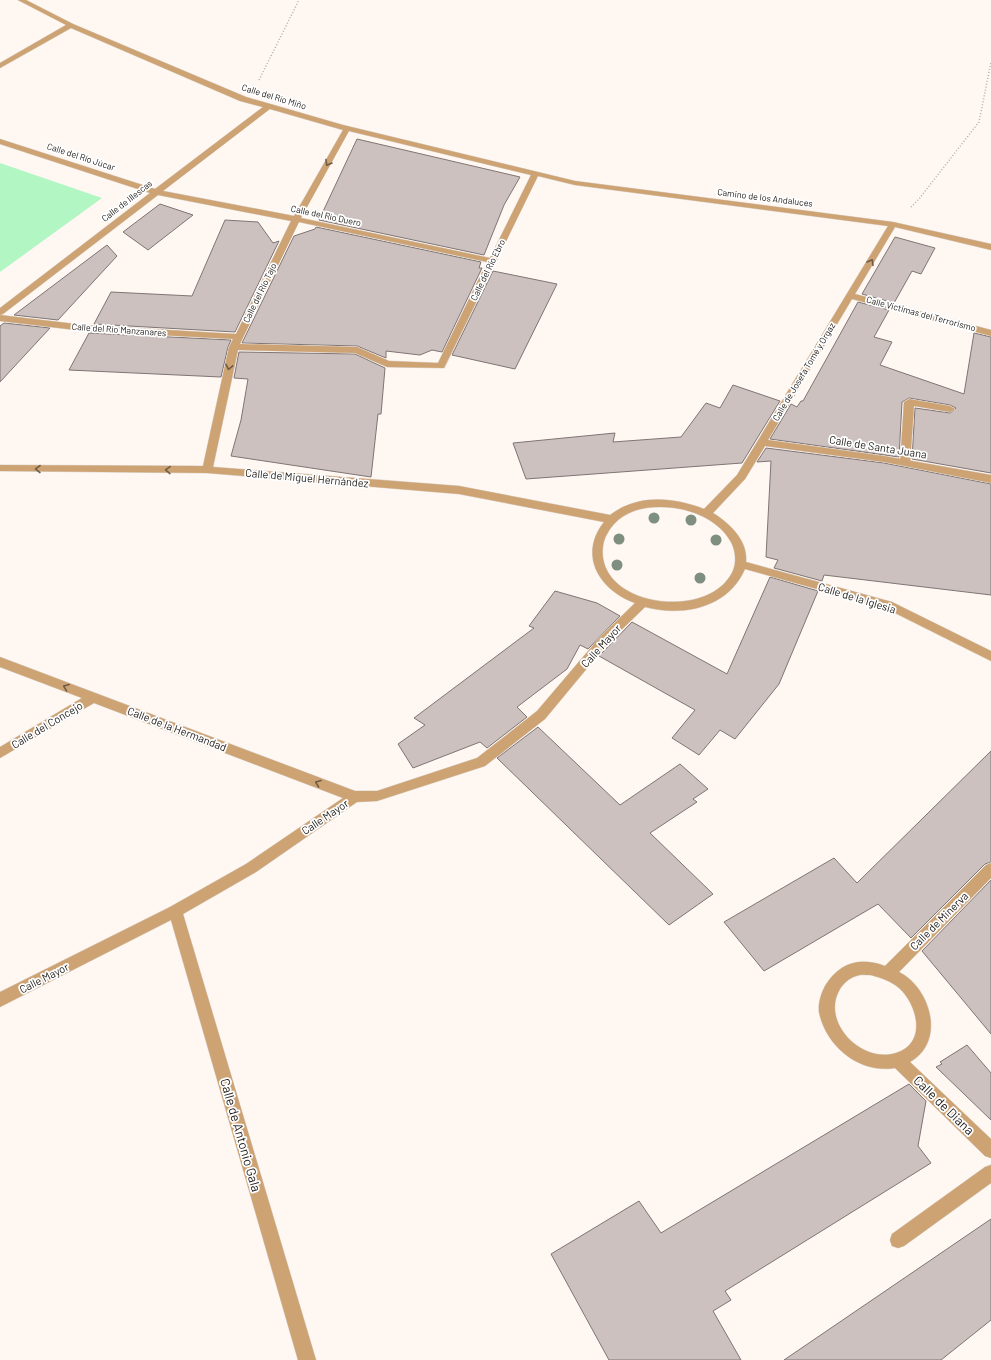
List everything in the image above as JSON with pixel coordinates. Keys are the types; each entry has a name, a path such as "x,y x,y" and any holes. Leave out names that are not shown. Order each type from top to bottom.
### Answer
{"street":[{"name":"Calle del Río Miño","path":"21,0 71,25 253,102 347,129 535,174"},
{"path":"0,66 71,25"},
{"name":"Calle de Illescas","path":"0,312 268,107"},
{"name":"Calle del Río Tajo","path":"207,470 234,346 296,219 347,129"},
{"name":"Calle del Río Júcar","path":"0,141 155,192"},
{"name":"Camino de los Andaluces","path":"535,174 582,184 893,224 991,247"},
{"name":"Calle del Río Ebro","path":"234,346 357,350 387,364 441,366 535,174"},
{"name":"Calle del Río Duero","path":"155,192 296,219 493,261"},
{"name":"Calle de Josefa Tomé y Orgaz","path":"706,513 741,477 893,224"},
{"name":"Calle Víctimas del Terrorismo","path":"851,296 991,333"},
{"name":"Calle del Río Manzanares","path":"0,318 84,328 238,337"},
{"path":"905,463 909,402 950,409"},
{"name":"Calle de Santa Juana","path":"761,442 905,463 991,479"},
{"name":"Calle de Miguel Hernández","path":"0,468 207,470 459,490 610,520"},
{"path":"644,504 672,504 686,506 706,513 721,523 732,535 739,549 740,564 736,579 724,592 707,601 687,606 664,606 643,602 622,592 608,579 598,564 596,548 600,533 610,520 626,510 644,504"},
{"name":"Calle de la Iglesia","path":"740,564 888,605 991,656"},
{"name":"Calle Mayor","path":"0,1000 175,911 251,868 355,797 377,796 481,762 541,715 604,640 643,602"},
{"name":"Calle de la Hermandad","path":"0,662 355,797"},
{"name":"Calle del Concejo","path":"0,753 94,697"},
{"name":"Calle de Minerva","path":"888,973 991,869"},
{"name":"Calle de Antonio Gala","path":"175,911 307,1360"},
{"path":"871,968 888,973 903,982 915,996 923,1012 924,1027 920,1042 911,1054 898,1060 882,1062 866,1059 852,1052 840,1041 830,1027 826,1012 827,998 832,985 841,976 855,969 871,968"},
{"name":"Calle de Diana","path":"898,1060 991,1150"},
{"path":"898,1240 991,1173"}],"path":[{"path":"253,102 254,92 264,68 299,0"},
{"path":"893,224 919,199 979,122 991,62"}],"green space":[{"path":"0,163 102,198 0,272"}],"building":[{"path":"357,139 520,177 504,205 484,255 319,220"},
{"path":"160,204 193,215 148,250 123,232"},
{"path":"225,220 258,222 273,243 279,241 235,332 94,324 111,292 192,296"},
{"path":"316,227 481,262 479,268 482,268 442,352 432,350 420,355 386,351 386,358 357,346 242,343 294,236 315,229"},
{"path":"895,237 935,248 921,274 912,271 894,303 862,294"},
{"path":"107,245 117,256 58,320 14,315"},
{"path":"493,271 557,284 515,369 452,355"},
{"path":"858,302 889,310 874,337 892,342 880,365 964,394 974,333 991,337 991,473 912,459 915,408 950,413 956,408 950,405 909,398 902,402 899,457 770,439 791,404 797,407 801,401 803,401"},
{"path":"4,323 50,328 0,382 0,326"},
{"path":"89,333 231,340 221,377 69,370"},
{"path":"239,352 355,354 385,368 381,414 378,414 371,477 231,456 241,420 248,379 234,378"},
{"path":"733,385 780,401 742,463 526,479 513,443 615,433 613,442 681,437 706,403 720,408"},
{"path":"766,448 884,463 991,484 991,595 824,575 822,581 774,568 778,560 766,557 771,461 757,462"},
{"path":"770,577 818,591 779,684 735,739 720,730 699,755 672,738 695,710 599,656 632,622 727,674"},
{"path":"555,591 597,603 620,616 588,649 580,645 567,669 517,707 527,717 487,748 480,742 413,768 398,744 425,725 414,718 534,628 529,626"},
{"path":"538,727 620,805 680,764 708,789 693,799 697,802 650,833 713,894 669,925 497,758"},
{"path":"991,751 991,862 985,864 911,938 878,904 764,971 724,922 834,858 857,883"},
{"path":"991,880 991,1034 922,951"},
{"path":"967,1045 991,1073 991,1120 936,1067 942,1064 940,1062"},
{"path":"909,1084 926,1101 918,1146 931,1163 725,1291 731,1300 713,1311 741,1360 609,1360 551,1254 639,1201 661,1233"},
{"path":"991,1219 991,1320 941,1360 784,1360"}]}
